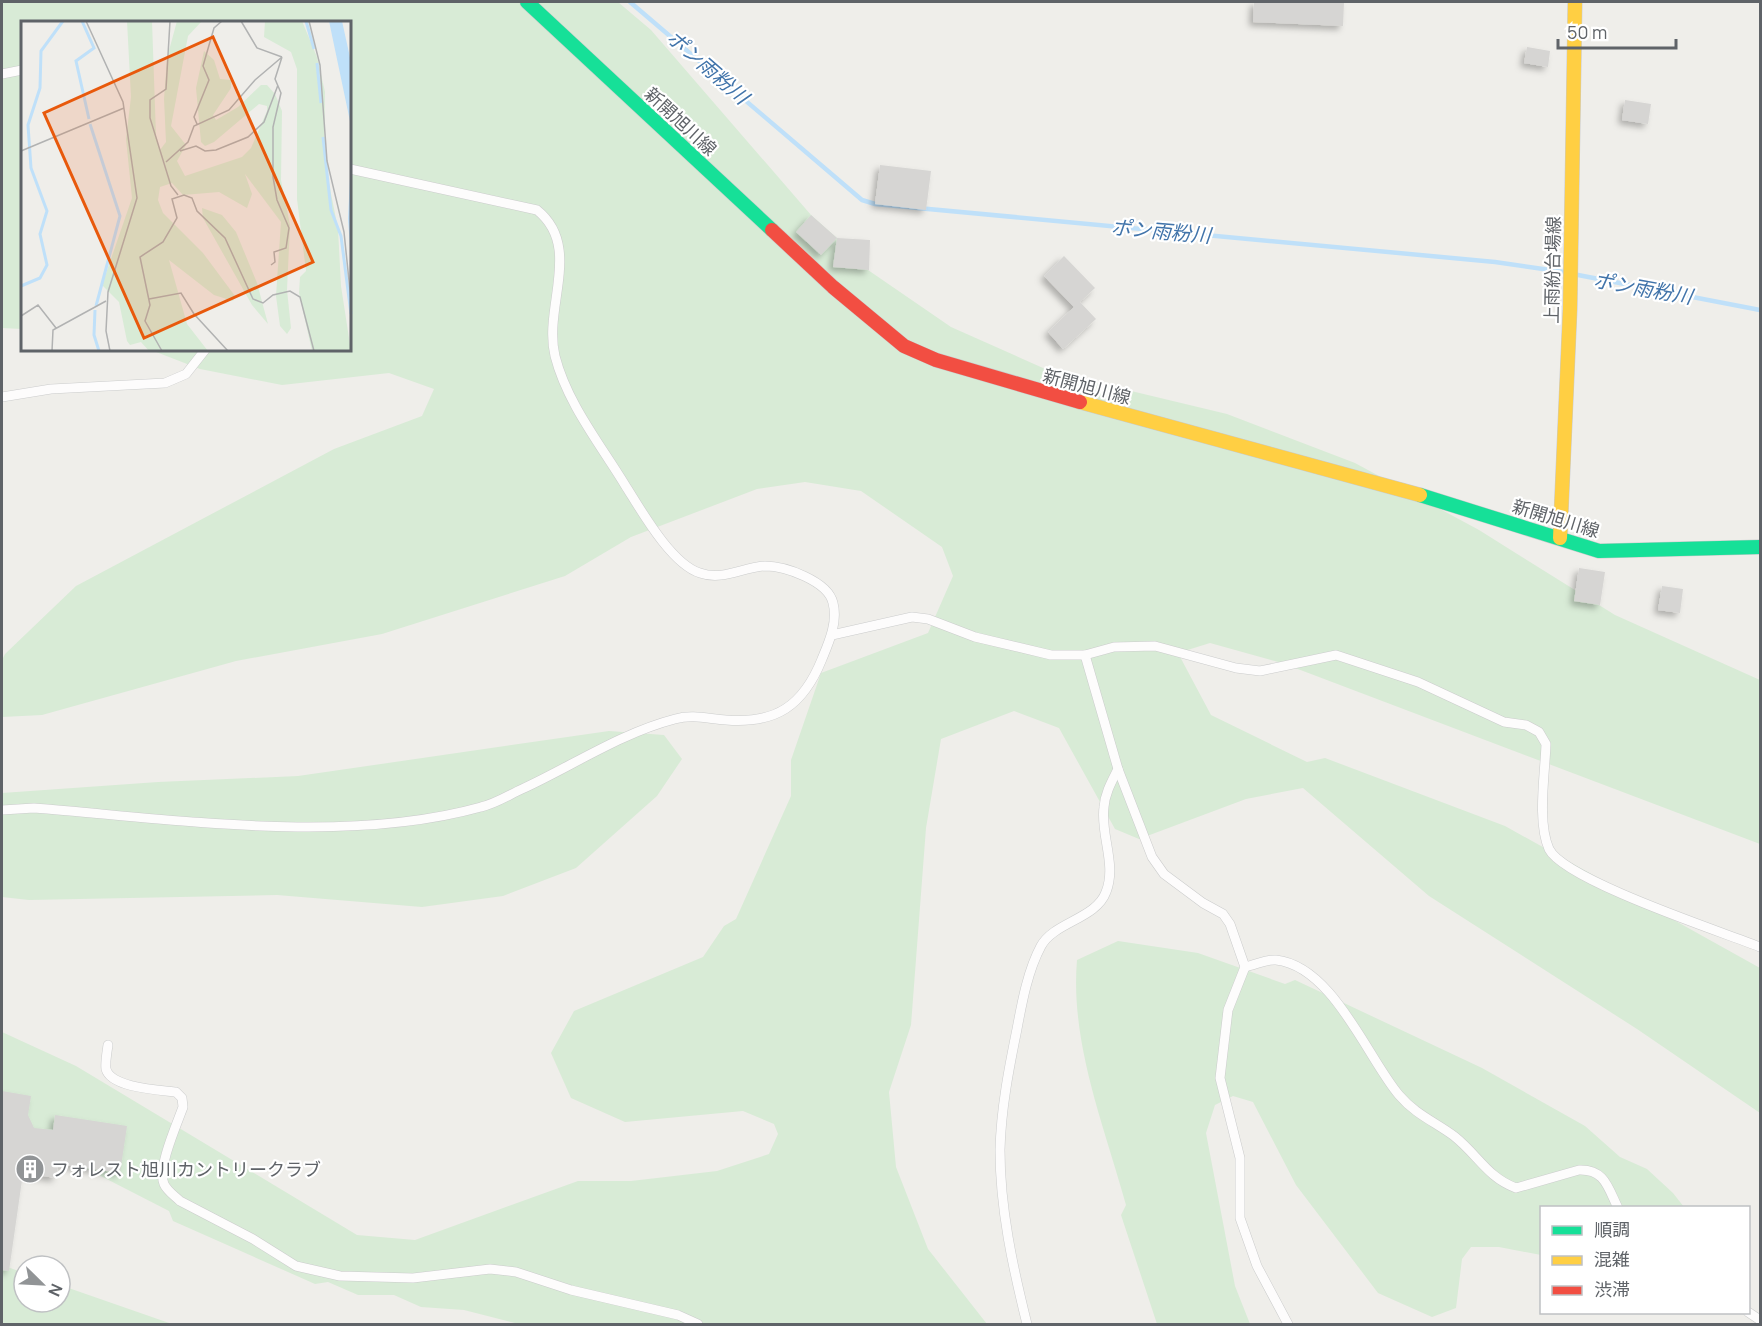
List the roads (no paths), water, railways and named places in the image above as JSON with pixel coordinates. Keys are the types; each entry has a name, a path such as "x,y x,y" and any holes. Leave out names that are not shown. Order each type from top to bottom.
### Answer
{"main road":[{"name":"新開旭川線","path":"527,2 833,287 904,346 936,360 1005,382 1463,507 1599,551 1761,547"},
{"name":"上雨紛台場線","path":"1560,538 1570,309 1575,2"}],"lane":[{"path":"2,74 21,70"},
{"path":"2,810 34,808 265,826 381,824 419,820 484,807 626,737 677,718 700,716 756,722 774,717 787,708 814,678 832,635 833,602 826,591 806,575 766,566 728,575 699,573 663,544 572,400 555,357 552,339 560,242 547,218 537,210 351,169"},
{"path":"2,397 51,389 165,383 186,374 204,351"},
{"path":"832,635 912,617 928,619 975,637 1051,656 1084,655 1114,647 1155,646 1236,668 1260,670 1336,655 1418,681 1504,722 1526,725 1539,732 1546,744 1543,831 1550,852 1563,865 1593,881 1761,947"},
{"path":"1084,655 1118,769 1152,857 1164,874 1203,903 1223,914 1230,924 1245,967 1228,1010 1220,1078 1240,1158 1240,1218 1257,1266 1288,1324"},
{"path":"1027,1324 1012,1263 1002,1189 1000,1149 1008,1072 1035,956 1042,943 1058,929 1090,910 1105,896 1109,865 1103,808 1118,769"},
{"path":"1245,967 1274,960 1301,969 1346,1013 1398,1094 1415,1112 1470,1150 1493,1177 1516,1188 1579,1170 1589,1170 1604,1177 1617,1206"},
{"path":"108,1046 106,1070 112,1079 121,1083 176,1092 182,1098 183,1107 164,1162 163,1182 170,1192 188,1205 253,1239 296,1266 340,1276 413,1278 490,1269 516,1272 571,1290 678,1315 698,1324"}],"waterway":[{"name":"ポン雨粉川","path":"630,2 862,200 875,204 1495,262 1564,272"},
{"name":"ポン雨粉川","path":"1578,275 1760,310"}],"place":[{"name":"フォレスト旭川カントリークラブ","path":"30,1169"}]}
